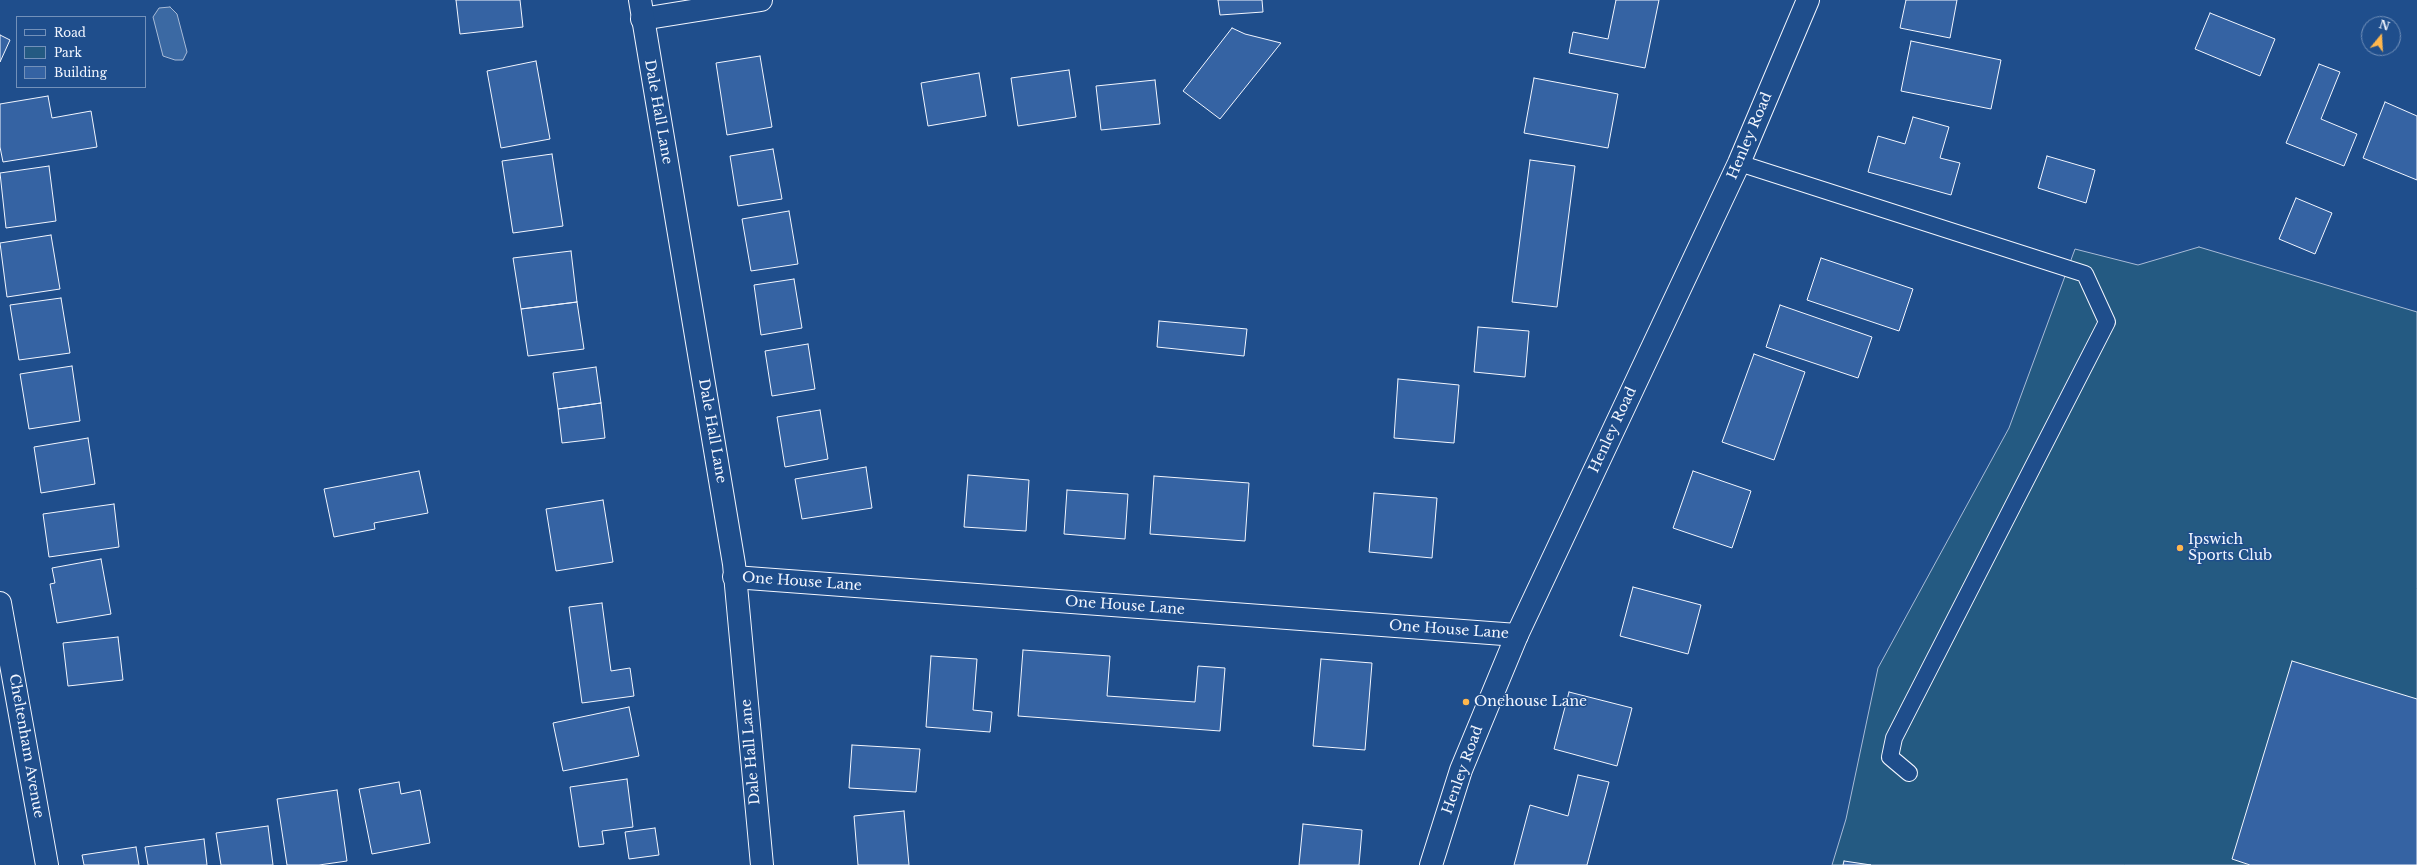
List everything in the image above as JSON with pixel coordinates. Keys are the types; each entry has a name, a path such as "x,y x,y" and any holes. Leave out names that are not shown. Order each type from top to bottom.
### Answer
{"street":[{"path":"641,9 761,0"},
{"name":"Henley Road","path":"1431,865 1461,770 1517,635 1739,163 1808,0"},
{"name":"Dale Hall Lane","path":"641,9 734,564 734,577 762,865"},
{"name":"One House Lane","path":"734,577 1517,635"},
{"name":"Cheltenham Avenue","path":"0,603 47,865"}],"lane":[{"path":"1739,163 2085,274 2107,322 1894,738 1890,757 1909,773"}],"green space":[{"name":"Ipswich Sports Club","path":"2199,247 2417,312 2417,865 1832,865 1846,819 1878,668 2009,428 2075,249 2138,265"}],"shaded area":[{"path":"170,7 177,14 187,52 183,60 175,60 163,56 153,17 159,8"}],"building":[{"path":"456,0 520,0 523,27 460,34"},
{"path":"1218,0 1262,0 1263,12 1220,15"},
{"path":"1616,0 1659,0 1645,68 1569,53 1573,32 1608,39"},
{"path":"1906,0 1957,0 1950,38 1900,28"},
{"path":"2210,13 2275,39 2260,76 2195,49"},
{"path":"1232,28 1245,34 1281,43 1220,119 1183,91"},
{"path":"0,35 10,40 0,62"},
{"path":"1911,41 2001,60 1991,109 1901,91"},
{"path":"760,56 772,127 727,135 716,63"},
{"path":"536,61 550,139 501,148 487,71"},
{"path":"2319,64 2340,72 2321,119 2357,134 2344,166 2286,143"},
{"path":"1069,70 1076,117 1018,126 1011,78"},
{"path":"979,73 986,116 928,126 921,83"},
{"path":"1534,78 1618,94 1608,148 1524,133"},
{"path":"1155,80 1160,124 1101,130 1096,86"},
{"path":"48,96 52,118 91,111 97,147 3,162 0,147 0,104"},
{"path":"2385,102 2417,116 2417,180 2363,158"},
{"path":"1913,117 1949,127 1940,158 1960,163 1951,195 1868,172 1878,136 1905,144"},
{"path":"773,149 782,199 738,206 730,156"},
{"path":"552,154 563,226 513,233 502,161"},
{"path":"2047,156 2095,170 2086,203 2038,188"},
{"path":"1530,160 1575,166 1557,307 1512,302"},
{"path":"49,166 56,221 6,228 0,173"},
{"path":"2296,198 2332,213 2315,254 2279,239"},
{"path":"789,211 798,264 751,271 742,219"},
{"path":"51,235 60,289 7,297 0,243"},
{"path":"571,251 577,302 521,309 513,258"},
{"path":"1821,258 1913,289 1899,331 1807,300"},
{"path":"794,279 802,328 761,335 754,285"},
{"path":"61,298 70,353 19,360 10,305"},
{"path":"577,302 584,349 528,356 521,309"},
{"path":"1780,305 1872,337 1858,378 1766,347"},
{"path":"1159,321 1247,329 1244,356 1157,347"},
{"path":"1478,327 1529,331 1525,377 1474,372"},
{"path":"808,344 815,389 772,396 765,351"},
{"path":"1754,354 1805,372 1774,460 1722,442"},
{"path":"72,366 80,421 29,429 20,374"},
{"path":"596,367 601,403 558,409 553,373"},
{"path":"1398,379 1459,385 1454,443 1394,438"},
{"path":"601,403 605,438 562,443 558,409"},
{"path":"820,410 828,459 785,467 777,417"},
{"path":"88,438 95,484 41,493 34,447"},
{"path":"866,467 872,508 802,519 795,479"},
{"path":"419,471 428,513 374,523 375,529 334,537 324,489"},
{"path":"1693,471 1751,491 1732,548 1673,528"},
{"path":"968,475 1029,480 1026,531 964,527"},
{"path":"1154,476 1249,483 1245,541 1150,534"},
{"path":"1067,490 1128,494 1125,539 1064,534"},
{"path":"1374,493 1437,498 1432,558 1369,552"},
{"path":"603,500 613,562 556,571 546,509"},
{"path":"114,504 119,547 49,557 43,514"},
{"path":"101,559 111,614 57,623 50,584 55,583 52,568"},
{"path":"1633,587 1701,605 1688,654 1620,636"},
{"path":"602,603 611,671 630,668 634,696 582,703 569,607"},
{"path":"118,637 123,680 68,686 63,643"},
{"path":"1023,650 1110,656 1107,696 1195,702 1198,666 1225,668 1220,731 1018,716"},
{"path":"931,656 977,659 973,710 992,712 990,732 926,727"},
{"path":"1321,659 1372,663 1365,750 1313,746"},
{"path":"2292,661 2417,699 2417,865 2250,865 2232,859"},
{"path":"1569,692 1632,708 1617,766 1554,749"},
{"path":"629,707 639,756 563,771 553,723"},
{"path":"852,745 920,749 916,792 849,788"},
{"path":"1578,775 1609,782 1587,865 1514,865 1530,805 1568,816"},
{"path":"627,779 633,827 602,831 604,844 579,847 570,787"},
{"path":"399,782 401,794 420,790 430,843 372,854 359,789"},
{"path":"337,790 347,861 319,865 287,865 277,799"},
{"path":"904,811 909,865 858,865 854,816"},
{"path":"1303,824 1362,830 1359,865 1299,865"},
{"path":"268,826 273,865 221,865 216,833"},
{"path":"655,828 659,855 629,859 625,832"},
{"path":"204,839 207,865 148,865 145,847"},
{"path":"136,847 139,865 84,865 82,855"},
{"path":"1844,861 1871,865 1843,865"}],"place":[{"name":"Ipswich Sports Club","path":"2180,548"},
{"name":"Onehouse Lane","path":"1466,702"}]}
